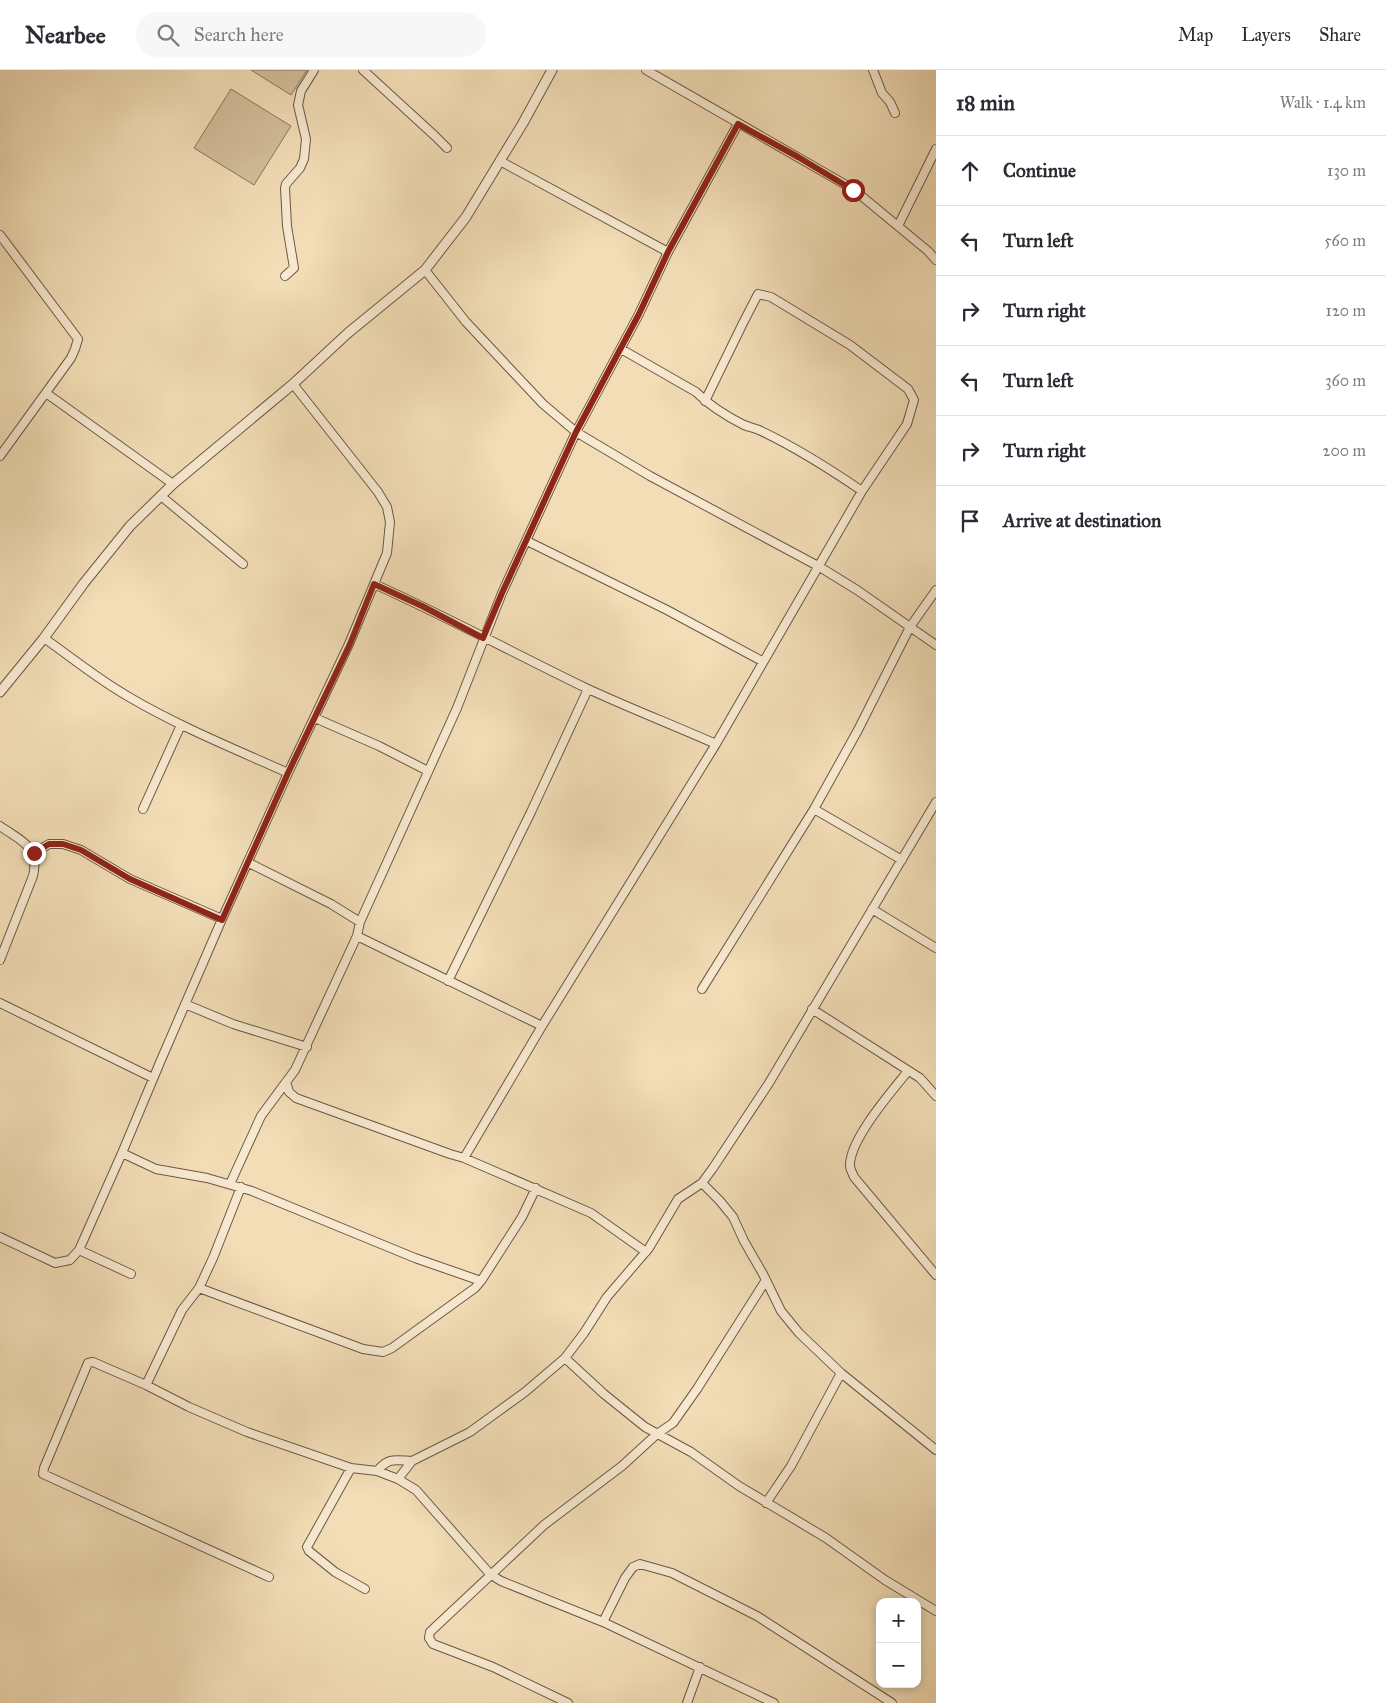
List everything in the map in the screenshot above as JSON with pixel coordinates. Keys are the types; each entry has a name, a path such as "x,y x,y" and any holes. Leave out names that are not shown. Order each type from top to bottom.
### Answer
{"street":[{"path":"285,276 294,268 287,226 285,188 286,184 300,168 304,159 306,139 298,105 301,91 314,70"},
{"path":"363,70 447,148"},
{"path":"0,692 130,526 173,484 293,384 348,333 425,270 466,217 552,70"},
{"path":"646,70 853,190 928,251 936,260"},
{"path":"873,70 882,93 890,102 895,113"},
{"path":"230,1184 261,1116 295,1070 307,1047 357,936 360,922 457,708 502,593 576,432 639,314 668,252 738,124"},
{"path":"898,226 936,148"},
{"path":"500,161 668,252"},
{"path":"0,236 78,339 71,358 0,456"},
{"path":"425,270 466,322 543,404 576,432 650,476 818,566 857,590 936,645"},
{"path":"464,1158 655,840 716,744 862,491 907,424 914,400 908,388 850,345 771,297 758,294 705,402"},
{"path":"621,349 696,392 705,402 833,472 862,491"},
{"path":"0,1237 55,1264 70,1260 79,1250 222,920 288,773 350,644 388,553 390,522 387,508 378,492 293,384"},
{"path":"46,393 173,484"},
{"path":"161,496 243,564"},
{"path":"527,542 667,610 762,662"},
{"path":"374,584 588,689 716,744"},
{"path":"702,989 814,809 858,730 910,627 936,590"},
{"path":"44,638 108,685 181,725 288,773"},
{"path":"448,981 531,812 588,689"},
{"path":"315,718 428,770"},
{"path":"143,809 181,725"},
{"path":"398,1479 412,1461 470,1432 525,1392 565,1358 584,1333 606,1297 646,1252 678,1199 702,1183 770,1083 936,802"},
{"path":"814,809 902,860"},
{"path":"0,826 26,844 34,853 36,864 0,960"},
{"path":"34,853 49,844 63,844 81,850 130,879 222,920"},
{"path":"249,863 331,904 360,922"},
{"path":"872,909 936,948"},
{"path":"357,936 542,1026"},
{"path":"0,1003 153,1078"},
{"path":"186,1004 233,1024 307,1047"},
{"path":"812,1009 920,1078 936,1096"},
{"path":"908,1071 858,1138 850,1166 854,1177 936,1275"},
{"path":"286,1082 289,1092 296,1098 464,1158 536,1188 591,1214 646,1252"},
{"path":"122,1153 156,1169 207,1178 240,1187 336,1224 415,1258 480,1281"},
{"path":"702,1183 720,1200 733,1218 781,1311 799,1333 841,1373 936,1450"},
{"path":"146,1385 182,1310 198,1288 219,1243 240,1187"},
{"path":"198,1288 363,1349 383,1352 392,1348 475,1288 519,1221 536,1188"},
{"path":"79,1250 131,1274"},
{"path":"568,1703 493,1667 433,1644 428,1638 430,1632 544,1525 622,1466 657,1434 673,1423 697,1389 766,1280"},
{"path":"565,1358 617,1405 645,1427 691,1452 766,1503 826,1538 886,1580 936,1611"},
{"path":"269,1577 43,1474 88,1364 93,1362 146,1385 189,1408 247,1432 351,1468 377,1471 398,1479 416,1490 490,1574 518,1589 603,1622 700,1666 774,1703"},
{"path":"766,1503 791,1466 841,1373"},
{"path":"377,1471 384,1462 392,1460 412,1461"},
{"path":"351,1468 307,1547 309,1551 335,1572 365,1589"},
{"path":"603,1622 625,1578 633,1567 640,1564 672,1573 757,1616 887,1702"},
{"path":"687,1703 700,1666"}],"shaded area":[{"path":"251,70 307,70 291,95"},
{"path":"231,89 291,126 254,185 194,148"}],"route":[{"path":"34,853 49,844 63,844 81,850 130,879 190,904 222,920 288,773 350,644 374,584 422,606 483,638 576,432 639,314 668,252 738,124 853,190"}]}
